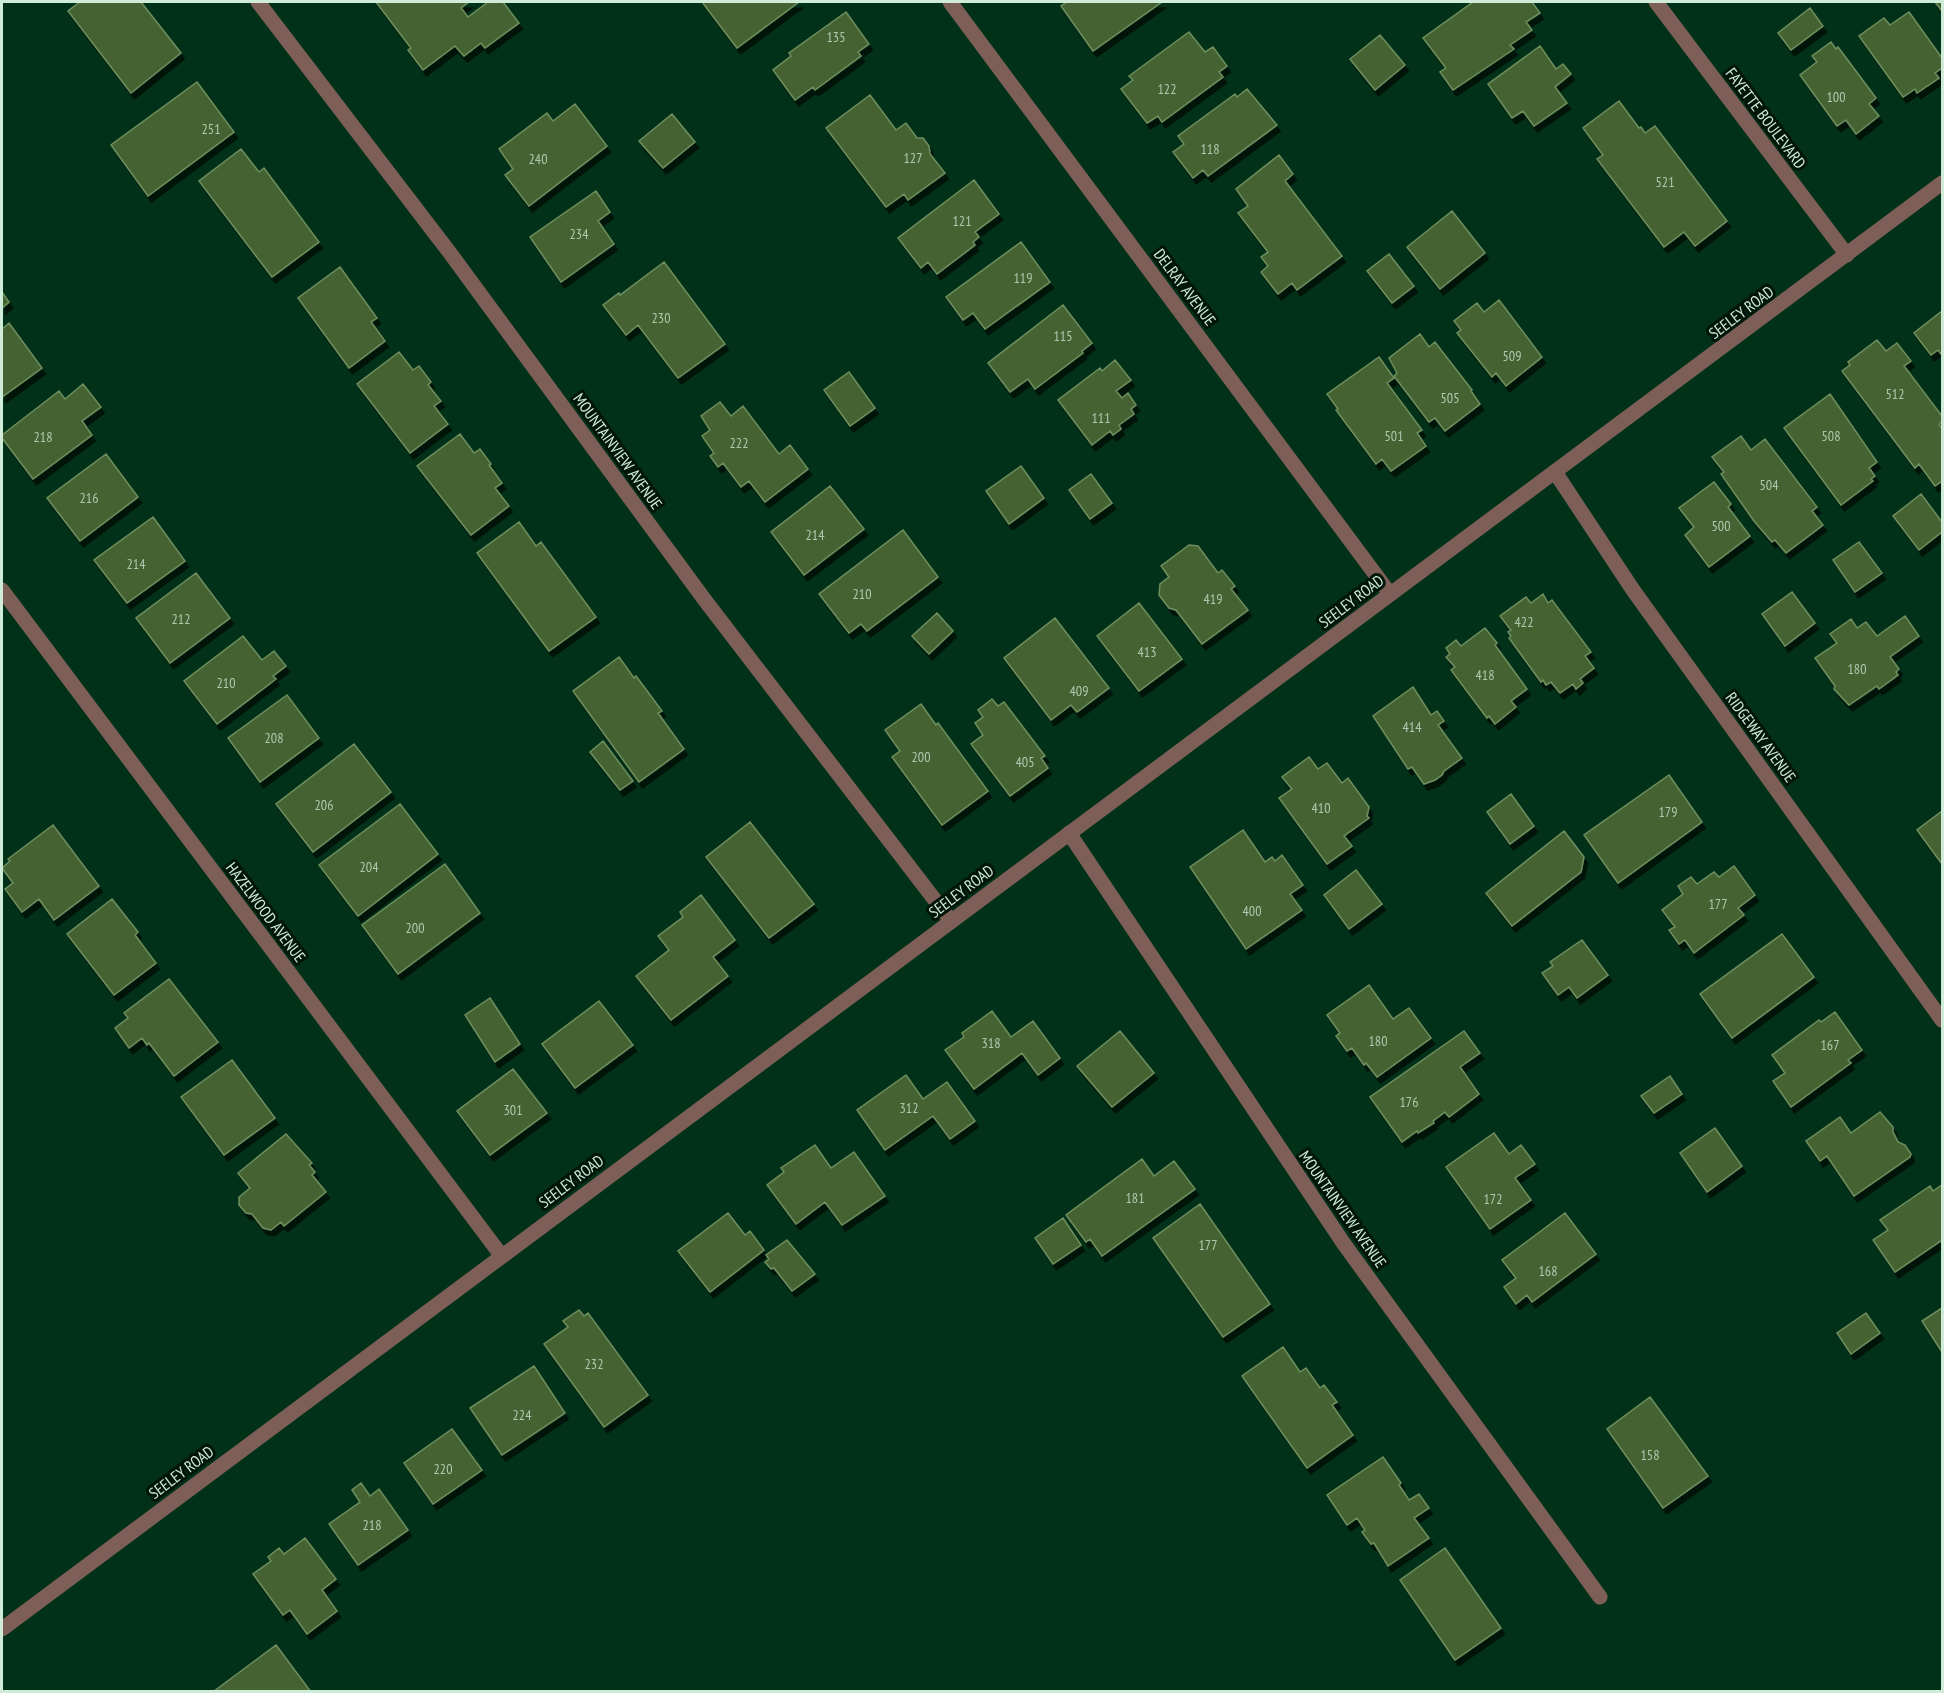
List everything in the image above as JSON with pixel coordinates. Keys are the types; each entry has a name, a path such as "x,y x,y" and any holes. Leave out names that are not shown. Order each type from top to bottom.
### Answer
{"street":[{"name":"MOUNTAINVIEW AVENUE","path":"258,2 450,252 704,599 951,921"},
{"name":"DELRAY AVENUE","path":"950,2 1390,594"},
{"name":"FAYETTE BOULEVARD","path":"1656,2 1847,255"},
{"name":"SEELEY ROAD","path":"2,1629 1942,183"},
{"name":"RIDGEWAY AVENUE","path":"1555,472 1633,590 1942,1020"},
{"name":"HAZELWOOD AVENUE","path":"2,590 501,1255"},
{"name":"MOUNTAINVIEW AVENUE","path":"1069,833 1344,1244 1600,1597"}],"building":[{"path":"80,2 141,2 181,53 131,93 68,11"},
{"path":"376,2 469,2 461,8 468,17 488,2 503,2 519,23 485,48 481,43 464,56 455,46 423,70 408,50 411,48"},
{"path":"702,2 799,2 737,48"},
{"path":"1067,2 1162,2 1093,51 1061,6"},
{"path":"1473,2 1532,2 1540,13 1526,22 1532,30 1510,45 1514,49 1453,90 1440,72 1446,68 1423,38"},
{"path":"1935,2 1942,2 1942,11"},
{"path":"1810,8 1823,26 1791,50 1778,33"},
{"path":"846,12 869,44 858,52 861,56 815,90 813,87 795,100 773,70 791,56 789,53"},
{"path":"1909,12 1942,58 1942,68 1935,73 1939,78 1917,93 1915,89 1903,97 1859,36 1884,18 1890,25"},
{"path":"1189,32 1205,52 1213,47 1227,66 1219,72 1223,77 1162,122 1158,116 1147,123 1121,89 1133,80 1129,76"},
{"path":"1380,35 1405,65 1375,90 1350,59"},
{"path":"1831,42 1836,49 1838,47 1876,98 1869,104 1879,116 1856,134 1846,120 1837,126 1800,75 1817,62 1812,56"},
{"path":"1540,46 1556,69 1563,64 1571,74 1555,87 1567,103 1534,126 1523,111 1512,118 1488,84"},
{"path":"197,82 234,132 148,196 111,145"},
{"path":"1247,89 1277,125 1208,176 1203,170 1193,178 1173,152 1184,144 1178,136 1235,94 1237,97"},
{"path":"870,95 896,130 906,123 917,138 923,138 929,146 930,154 945,173 908,200 904,194 886,207 826,128"},
{"path":"1619,101 1645,133 1655,126 1727,221 1695,246 1684,232 1664,247 1597,159 1603,155 1583,128"},
{"path":"575,104 607,146 529,206 505,175 513,169 499,149 547,113 553,121"},
{"path":"672,114 695,142 663,168 639,141"},
{"path":"241,149 259,172 264,168 319,242 272,277 199,181"},
{"path":"1279,155 1293,174 1285,181 1342,256 1297,290 1292,283 1278,294 1261,272 1268,266 1261,257 1268,252 1238,213 1248,206 1236,189"},
{"path":"974,180 999,214 975,232 979,237 973,242 975,245 937,274 928,262 921,268 898,238"},
{"path":"596,191 610,212 598,221 614,244 561,282 530,237"},
{"path":"1452,211 1485,253 1440,289 1407,247"},
{"path":"1021,242 1050,282 985,329 973,313 963,320 946,297"},
{"path":"1389,254 1414,286 1392,303 1367,271"},
{"path":"664,262 725,344 678,378 638,325 626,335 603,305"},
{"path":"340,267 377,318 371,322 385,341 349,368 298,298"},
{"path":"2,292 9,302 2,308"},
{"path":"1499,300 1542,357 1506,386 1496,373 1492,377 1457,333 1461,330 1454,321 1477,303 1484,312"},
{"path":"1063,305 1092,343 1082,351 1083,353 1035,389 1028,379 1010,392 988,363"},
{"path":"1942,311 1942,355 1938,350 1931,355 1914,333"},
{"path":"9,323 42,368 2,397 2,329"},
{"path":"1420,334 1429,347 1435,342 1480,404 1445,431 1435,418 1429,422 1394,376 1397,373 1389,358"},
{"path":"1877,340 1886,351 1897,343 1911,361 1904,366 1942,416 1939,424 1942,429 1942,481 1935,486 1919,464 1915,468 1842,371 1850,365 1848,362"},
{"path":"399,352 413,370 419,366 431,382 428,385 441,401 434,406 448,424 410,453 357,384"},
{"path":"1379,357 1394,378 1387,383 1422,430 1417,433 1426,446 1391,471 1382,459 1376,464 1336,410 1338,409 1327,394"},
{"path":"1115,360 1131,380 1116,391 1122,398 1128,393 1136,405 1131,409 1134,414 1119,425 1121,429 1113,435 1110,431 1092,445 1058,400 1100,368 1102,371"},
{"path":"849,372 875,408 850,426 824,390"},
{"path":"83,384 101,407 82,421 92,435 33,479 2,435 59,391 65,399"},
{"path":"1830,394 1877,462 1869,468 1875,476 1871,479 1873,481 1841,505 1784,428"},
{"path":"720,402 731,416 743,406 779,454 790,445 808,469 765,502 749,481 741,487 723,463 718,467 710,456 714,453 702,436 710,430 701,416"},
{"path":"460,434 474,453 480,449 491,464 489,465 502,483 495,488 509,506 471,535 417,466"},
{"path":"1741,436 1751,450 1765,439 1817,507 1812,511 1823,525 1786,553 1775,540 1772,542 1754,521 1721,474 1724,472 1712,457"},
{"path":"106,454 138,497 80,541 47,498"},
{"path":"1021,466 1044,498 1009,524 986,491"},
{"path":"1091,474 1112,503 1090,519 1069,490"},
{"path":"1714,482 1731,504 1728,507 1750,536 1709,567 1685,535 1694,527 1679,508"},
{"path":"830,486 864,529 804,575 771,532"},
{"path":"1921,494 1942,522 1942,532 1919,550 1893,516"},
{"path":"153,517 185,561 127,603 94,560"},
{"path":"519,522 536,546 541,542 596,617 549,651 477,553"},
{"path":"903,530 938,577 867,631 861,624 849,633 819,594"},
{"path":"1859,542 1882,573 1855,592 1833,560"},
{"path":"1189,545 1198,546 1218,573 1222,570 1235,586 1231,589 1248,610 1202,644 1176,610 1169,608 1159,595 1160,584 1169,577 1161,566"},
{"path":"196,573 230,618 170,663 136,618"},
{"path":"1792,592 1815,623 1785,646 1762,614"},
{"path":"1543,594 1548,603 1552,600 1591,652 1585,656 1594,668 1580,679 1583,683 1576,689 1573,684 1560,693 1551,682 1546,685 1543,680 1541,682 1509,638 1511,636 1508,632 1511,630 1500,616 1526,597 1531,603"},
{"path":"1139,603 1182,659 1139,691 1097,636"},
{"path":"937,613 953,631 929,654 912,636"},
{"path":"1905,616 1919,636 1890,657 1899,669 1896,672 1898,675 1879,689 1877,686 1849,705 1834,689 1835,686 1815,658 1837,643 1830,634 1851,619 1857,628 1866,622 1877,636"},
{"path":"1055,618 1109,688 1077,712 1071,705 1051,720 1004,658"},
{"path":"1485,628 1527,689 1511,701 1516,707 1495,724 1489,716 1487,718 1451,670 1455,667 1446,657 1450,654 1446,648 1456,640 1461,646"},
{"path":"243,636 262,660 274,651 286,666 273,676 276,679 217,724 184,681"},
{"path":"619,657 662,711 658,713 684,749 639,782 573,691"},
{"path":"1413,687 1431,715 1437,711 1444,721 1438,725 1462,758 1435,780 1424,784 1412,767 1408,769 1373,716"},
{"path":"287,695 319,738 260,782 228,738"},
{"path":"992,699 998,706 1004,702 1045,756 1041,758 1048,768 1010,796 971,744 983,735 975,723 983,717 978,710"},
{"path":"921,704 936,725 938,723 988,791 942,825 892,757 900,751 885,730"},
{"path":"603,741 633,781 620,790 590,752"},
{"path":"354,744 391,792 313,852 276,804"},
{"path":"1309,757 1318,769 1327,763 1342,783 1348,778 1369,807 1367,816 1369,818 1344,836 1352,846 1327,864 1279,798 1292,789 1282,777"},
{"path":"1669,775 1702,822 1618,883 1584,835"},
{"path":"1511,794 1534,826 1510,844 1487,812"},
{"path":"400,804 438,854 358,916 319,865"},
{"path":"1942,811 1942,864 1917,830"},
{"path":"750,822 814,904 769,938 706,857"},
{"path":"53,825 99,886 54,920 39,899 22,912 5,889 13,883 2,868 10,861 8,859"},
{"path":"1243,830 1265,862 1272,857 1275,861 1282,855 1303,885 1290,894 1302,910 1246,949 1190,867"},
{"path":"1564,831 1584,857 1581,872 1512,926 1486,893"},
{"path":"445,864 480,913 398,974 362,925"},
{"path":"1734,866 1755,895 1738,908 1744,915 1694,953 1685,940 1679,944 1669,930 1675,927 1662,910 1683,894 1678,886 1691,877 1697,884 1714,872 1719,877"},
{"path":"1356,870 1382,904 1349,929 1324,895"},
{"path":"701,895 735,940 713,957 728,976 671,1020 636,976 669,950 658,936 683,917 680,912"},
{"path":"112,899 138,932 135,935 156,963 114,995 67,934"},
{"path":"1782,934 1814,977 1732,1038 1700,994"},
{"path":"1582,940 1608,975 1577,998 1569,987 1558,995 1542,973 1553,966 1550,962"},
{"path":"169,979 218,1042 174,1076 149,1043 147,1045 142,1038 129,1048 115,1028 128,1018 124,1013"},
{"path":"1369,985 1393,1019 1409,1008 1431,1038 1377,1077 1366,1063 1364,1065 1352,1048 1347,1051 1336,1036 1340,1033 1327,1015"},
{"path":"490,998 520,1044 495,1062 465,1015"},
{"path":"599,1001 633,1045 575,1088 542,1044"},
{"path":"992,1011 1011,1037 1033,1021 1060,1058 1038,1075 1022,1053 974,1089 945,1050 964,1037 962,1033"},
{"path":"1835,1012 1862,1050 1848,1060 1851,1063 1791,1107 1773,1081 1785,1073 1772,1055 1819,1020 1821,1022"},
{"path":"1120,1031 1154,1073 1112,1107 1077,1066"},
{"path":"1464,1031 1480,1053 1460,1067 1479,1094 1449,1117 1445,1112 1433,1121 1434,1123 1418,1133 1417,1131 1402,1142 1370,1097"},
{"path":"232,1060 275,1118 224,1155 181,1097"},
{"path":"513,1069 547,1113 490,1155 457,1111"},
{"path":"906,1075 923,1099 947,1082 975,1121 950,1139 933,1116 885,1150 857,1110"},
{"path":"1670,1076 1682,1094 1654,1113 1641,1096"},
{"path":"1880,1112 1893,1127 1898,1142 1905,1145 1911,1154 1910,1157 1854,1196 1827,1156 1820,1161 1806,1141 1840,1117 1851,1133"},
{"path":"1715,1128 1742,1166 1707,1192 1680,1153"},
{"path":"1494,1133 1509,1154 1521,1145 1535,1164 1515,1178 1531,1200 1490,1229 1446,1167"},
{"path":"286,1134 312,1163 309,1165 315,1172 312,1175 326,1192 284,1226 281,1222 271,1230 263,1228 252,1214 246,1213 239,1205 239,1197 250,1188 238,1173"},
{"path":"815,1145 831,1168 854,1152 885,1196 842,1225 825,1202 796,1224 767,1185 784,1172 781,1168"},
{"path":"1142,1159 1154,1176 1174,1161 1195,1189 1102,1256 1090,1239 1086,1242 1066,1215"},
{"path":"1942,1185 1942,1240 1895,1272 1873,1240 1888,1230 1880,1220 1930,1186 1933,1191"},
{"path":"1200,1204 1270,1304 1223,1337 1153,1238"},
{"path":"728,1213 745,1235 750,1231 764,1250 710,1292 678,1251"},
{"path":"1565,1213 1596,1254 1532,1302 1527,1295 1516,1304 1504,1287 1516,1278 1502,1260"},
{"path":"1063,1218 1081,1245 1053,1264 1035,1238"},
{"path":"787,1240 815,1274 792,1291 774,1268 771,1269 765,1262 769,1259 766,1255"},
{"path":"1942,1308 1942,1352 1922,1321"},
{"path":"579,1310 584,1316 588,1313 648,1395 604,1427 544,1344 568,1327 563,1321"},
{"path":"1866,1313 1880,1333 1851,1354 1837,1333"},
{"path":"1283,1347 1300,1372 1306,1368 1320,1388 1324,1385 1337,1402 1332,1405 1353,1435 1307,1468 1242,1376"},
{"path":"534,1366 565,1413 502,1455 470,1408"},
{"path":"1650,1397 1708,1476 1663,1508 1607,1429"},
{"path":"452,1429 482,1470 433,1504 404,1463"},
{"path":"1383,1457 1401,1483 1399,1485 1409,1500 1419,1494 1429,1508 1414,1518 1429,1538 1388,1566 1374,1543 1371,1544 1362,1532 1365,1530 1357,1518 1347,1525 1327,1495"},
{"path":"361,1483 370,1496 379,1489 408,1530 358,1565 329,1524 360,1502 352,1490"},
{"path":"305,1538 336,1579 322,1590 337,1611 307,1634 290,1610 283,1615 253,1574 271,1561 268,1557 279,1548 284,1554"},
{"path":"1445,1548 1501,1628 1455,1660 1400,1580"},
{"path":"276,1645 311,1692 213,1692"}]}
